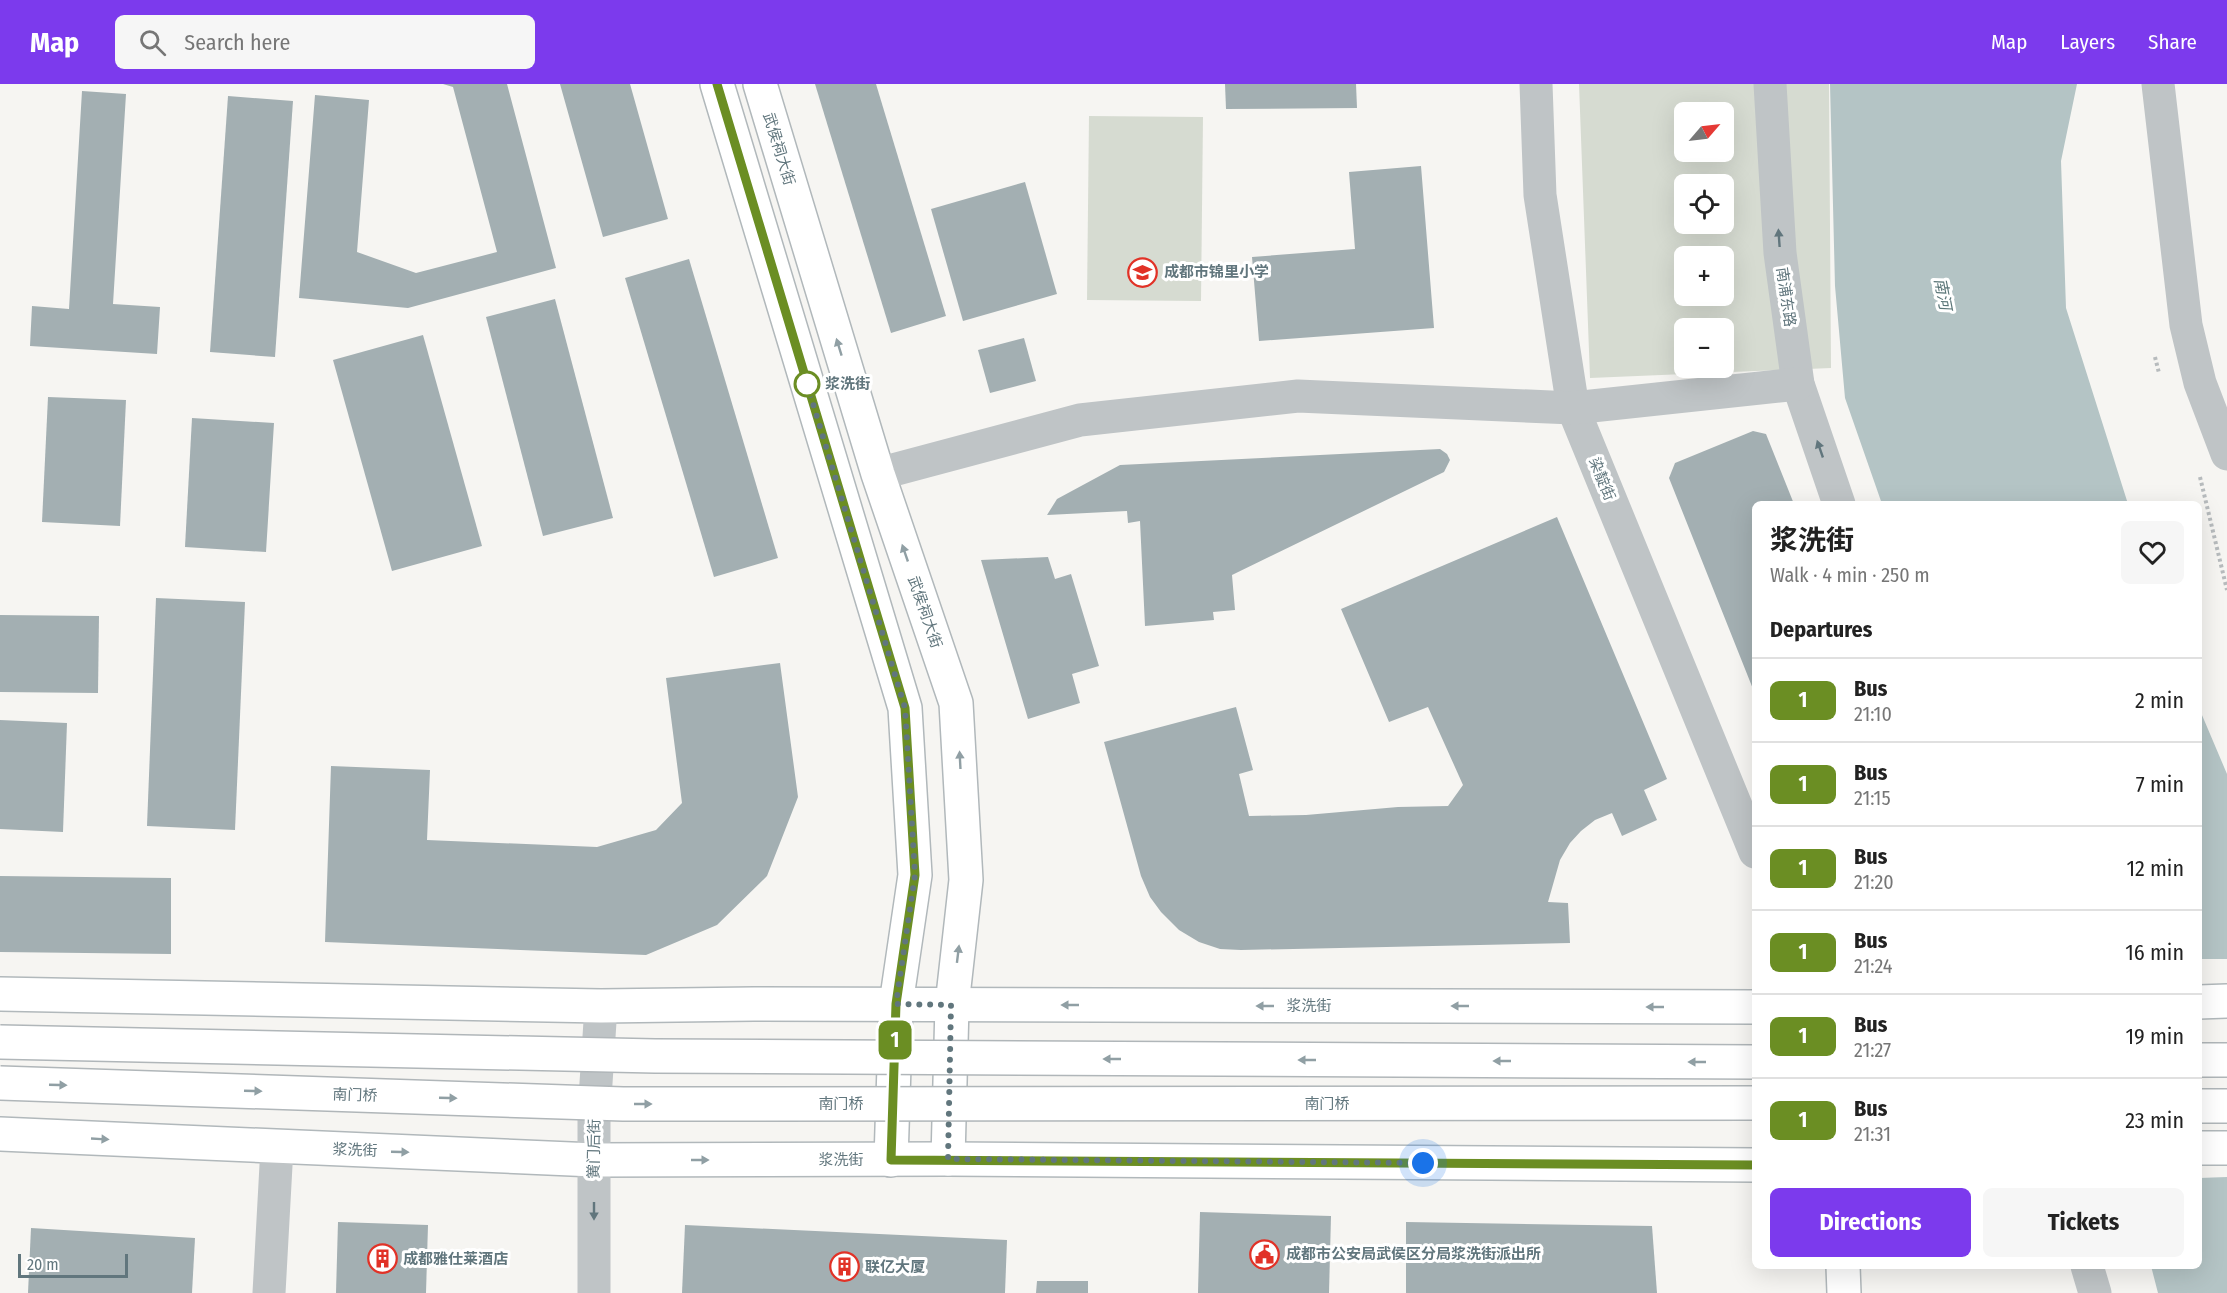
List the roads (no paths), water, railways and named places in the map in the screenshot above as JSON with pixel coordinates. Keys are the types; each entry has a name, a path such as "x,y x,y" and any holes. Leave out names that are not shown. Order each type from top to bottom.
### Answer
{"main road":[{"path":"717,84 905,708 915,875 896,1004 891,1160"},
{"name":"武侯祠大街","path":"760,84 878,474 956,703 966,880 951,1005 948,1159"},
{"name":"浆洗街","path":"0,994 601,1006 896,1004 1752,1007"},
{"path":"2202,1002 2227,1001"},
{"path":"0,1042 655,1056 1752,1062"},
{"path":"2202,1060 2227,1060"},
{"name":"南门桥","path":"0,1083 623,1104 1752,1103"},
{"path":"2202,1106 2227,1106"},
{"name":"浆洗街","path":"0,1134 594,1160 948,1159 1752,1165"},
{"path":"2202,1149 2227,1149"},
{"path":"1844,1269 1844,1293"}],"street":[{"name":"染靛街","path":"1536,84 1540,195 1573,408 1752,845"},
{"name":"南浦东路","path":"1770,84 1780,253 1798,384 1838,501"},
{"path":"2158,84 2186,325 2200,384 2227,454"},
{"path":"878,474 1080,420 1298,396 1573,408 1798,384"},
{"name":"黉门后街","path":"594,1293 594,1160 601,1006"},
{"path":"269,1293 277,1147"},
{"path":"2088,1269 2095,1293"}],"water":[{"name":"南河","path":"1830,84 2077,84 2061,161 2066,308 2127,501 1881,501 1845,398 1835,286"},
{"path":"2202,715 2227,774 2227,1293 2158,1293 2152,1269 2202,1269"}],"place":[{"name":"成都市锦里小学","path":"1143,272"},
{"name":"浆洗街","path":"807,384"},
{"name":"成都市公安局武侯区分局浆洗街派出所","path":"1265,1254"},
{"name":"成都雅仕莱酒店","path":"382,1259"},
{"name":"联亿大厦","path":"844,1267"}]}
